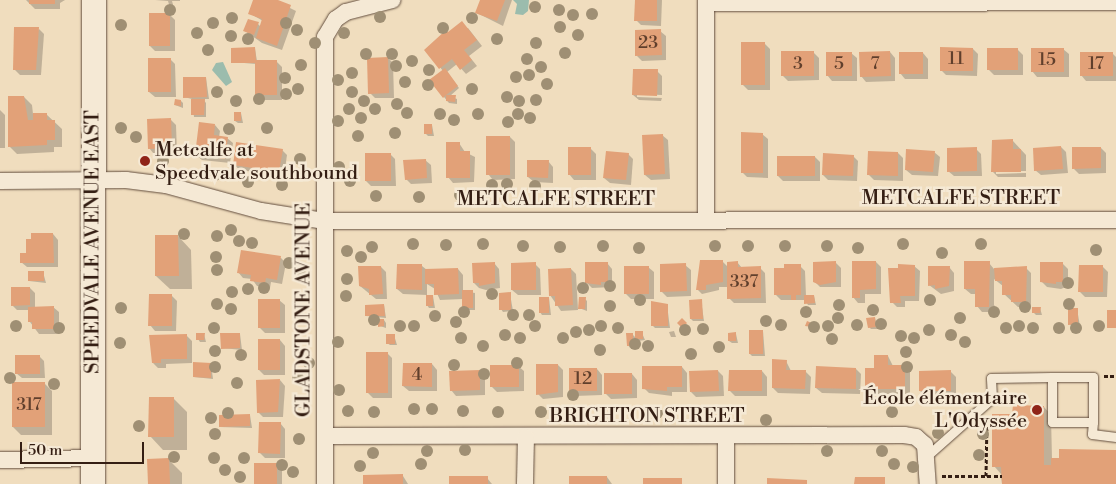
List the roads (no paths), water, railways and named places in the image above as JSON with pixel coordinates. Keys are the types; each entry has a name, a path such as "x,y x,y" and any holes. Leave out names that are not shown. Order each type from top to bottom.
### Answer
{"main road":[{"name":"SPEEDVALE AVENUE EAST","path":"93,484 94,0"}],"street":[{"name":"GLADSTONE AVENUE","path":"325,484 325,37 336,19 346,12 392,0"},
{"path":"706,219 706,2 1116,2"},
{"name":"METCALFE STREET","path":"0,181 93,179 166,185 261,211 325,221 706,219 1116,220"},
{"name":"BRIGHTON STREET","path":"325,436 726,438 904,436 916,437 925,445 928,455"},
{"path":"525,484 526,437"},
{"path":"726,438 726,484"},
{"path":"928,455 934,480"},
{"path":"0,460 93,458"}],"lane":[{"path":"928,455 992,398 991,378 1094,376 1092,434 1116,437"},
{"path":"1052,377 1052,422 1093,422"}],"place":[{"name":"Metcalfe at Speedvale southbound","path":"145,161"},
{"name":"École élémentaire L'Odyssée","path":"1037,410"}]}
